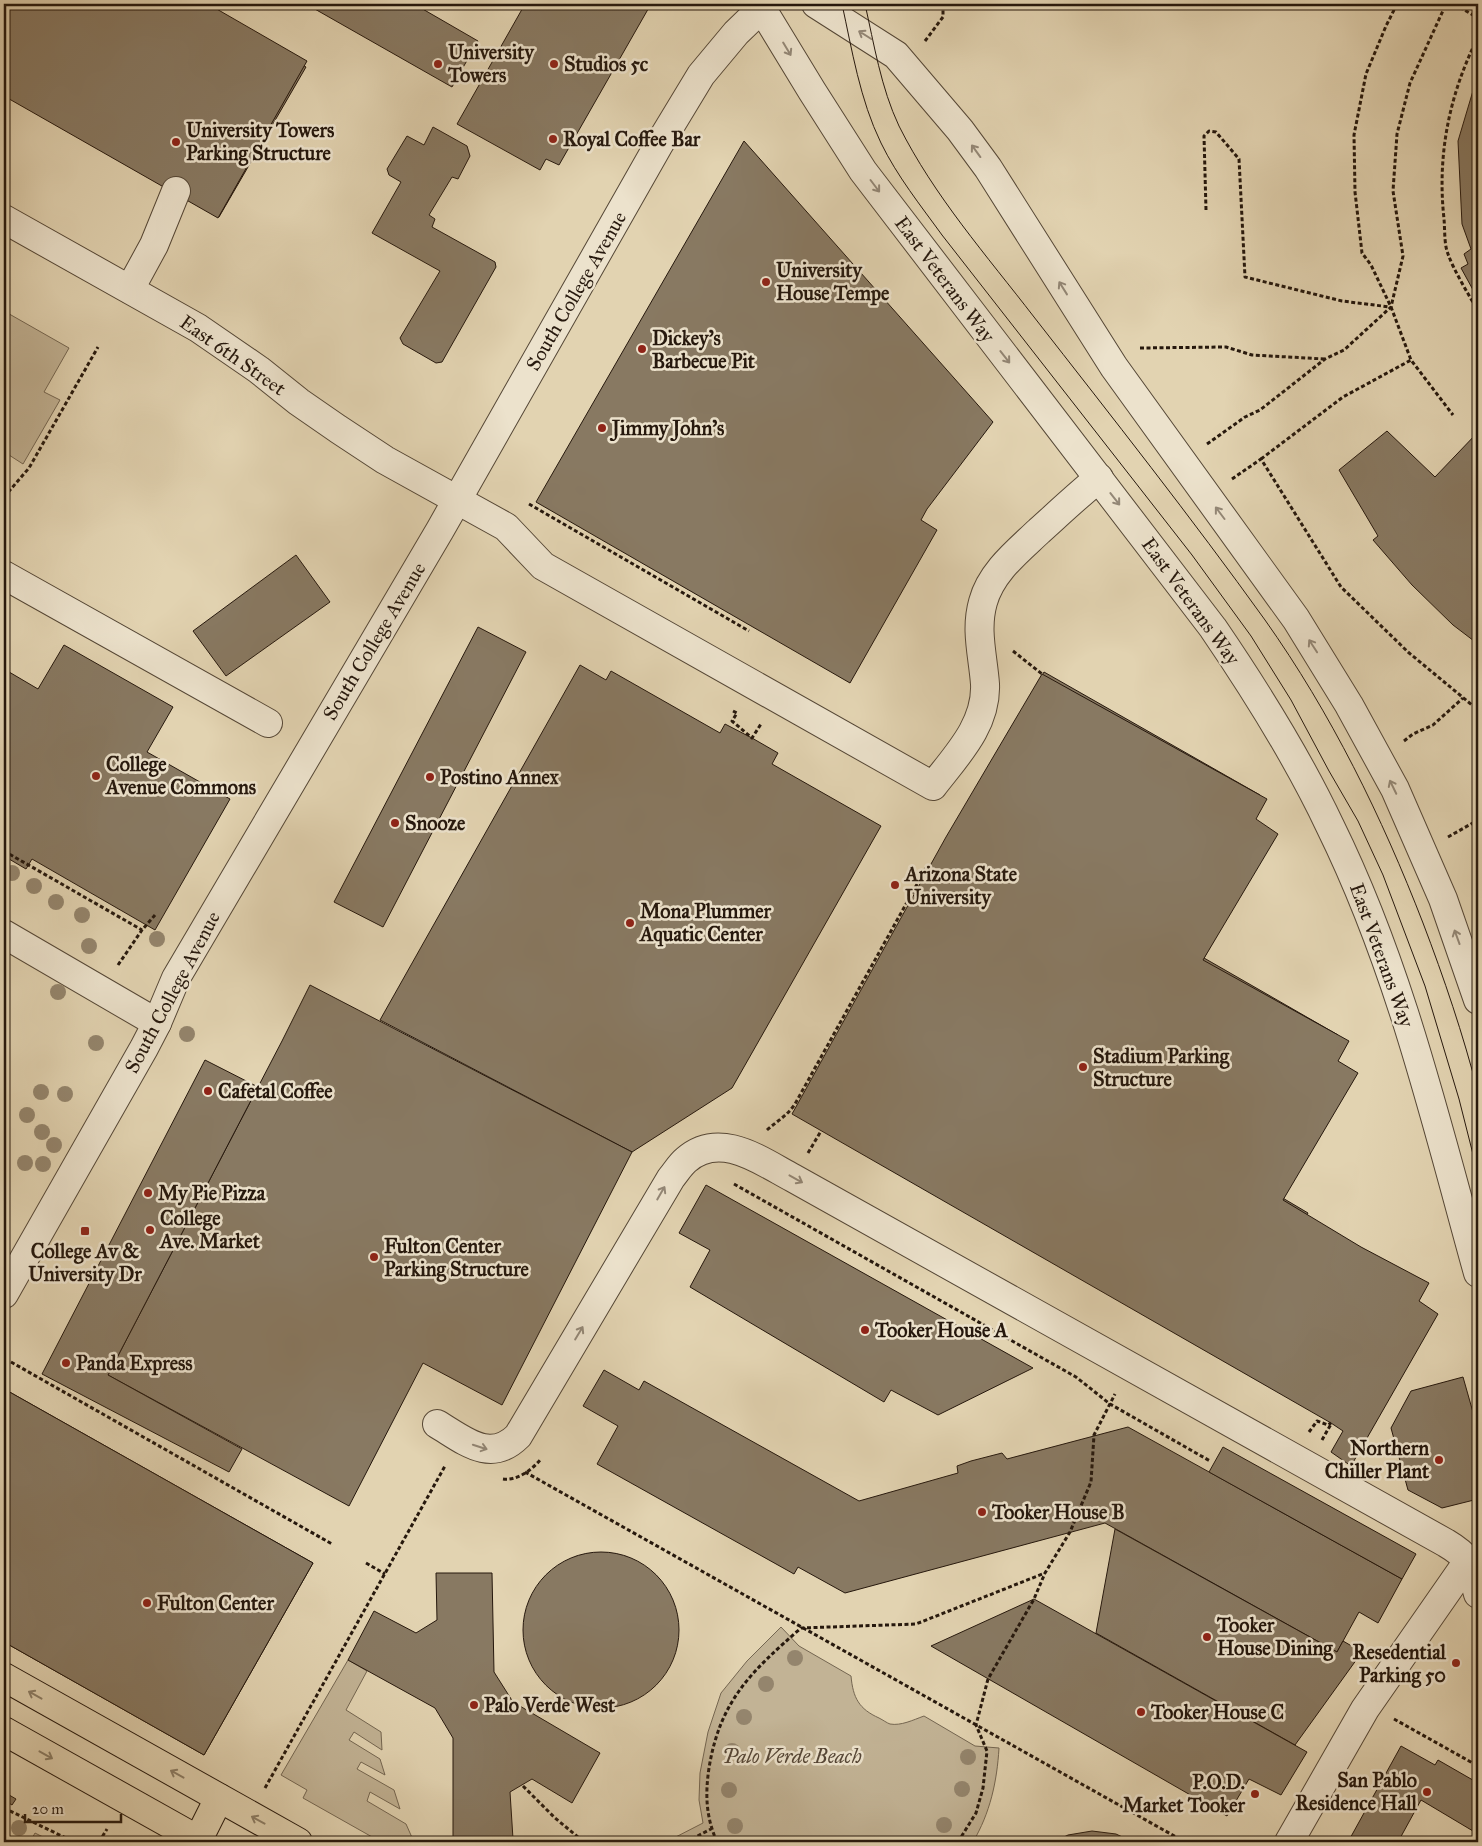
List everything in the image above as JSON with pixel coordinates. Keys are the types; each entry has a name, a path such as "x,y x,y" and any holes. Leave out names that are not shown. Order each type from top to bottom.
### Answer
{"main road":[{"path":"4,1677 298,1842"},
{"path":"4,1731 200,1841 219,1798"}],"street":[{"path":"816,4 896,55 955,122 988,168 1114,366 1296,619 1344,696 1394,789 1443,899 1478,1000"},
{"name":"East Veterans Way","path":"762,5 812,91 863,171 1207,621 1245,674 1302,771 1331,826 1375,929 1400,999 1419,1058 1478,1273"},
{"name":"South College Avenue","path":"4,1294 157,1023 180,971 457,499 701,75 762,5"},
{"path":"130,289 154,245 176,191"},
{"name":"East 6th Street","path":"4,219 198,328 244,359 299,402 369,450 506,527 543,566 932,786 975,730 983,708 985,685 980,657 978,625 984,600 994,578 1016,553 1098,478"},
{"path":"4,575 268,723"},
{"path":"4,934 102,993 157,1023"},
{"path":"437,1424 478,1447 498,1449 509,1445 518,1436 676,1172 686,1159 704,1149 721,1146 750,1154 1446,1543 1461,1552 1468,1561 1478,1594"},
{"path":"1289,1842 1365,1709 1468,1561"}],"path":[{"path":"922,46 942,17 943,4"},
{"path":"1398,4 1386,26 1366,74 1354,135 1355,192 1362,253 1371,265 1391,307 1411,360 1453,415"},
{"path":"1202,448 1245,417 1260,410 1325,359 1344,350 1391,307 1404,256 1393,191 1397,134 1410,82 1446,4"},
{"path":"1454,4 1478,18"},
{"path":"1478,37 1468,57 1450,111 1441,163 1447,253 1478,311"},
{"path":"1206,210 1204,136 1209,131 1216,132 1239,159 1245,277 1342,301 1391,307"},
{"path":"1140,348 1226,347 1252,355 1325,359"},
{"path":"4,496 29,468 98,348"},
{"path":"1226,483 1343,397 1411,360"},
{"path":"1261,459 1341,587 1408,652 1478,710"},
{"path":"526,503 749,631"},
{"path":"1012,650 1042,674"},
{"path":"1398,746 1414,734 1434,724 1463,698"},
{"path":"728,708 737,713 732,721 752,738 758,729"},
{"path":"1443,840 1478,820"},
{"path":"4,851 142,930"},
{"path":"750,1154 759,1138 779,1119 788,1115 795,1104 926,868"},
{"path":"115,970 142,930 155,915"},
{"path":"807,1154 821,1131"},
{"path":"729,1181 1076,1377 1110,1404 1210,1461"},
{"path":"11,1362 332,1544"},
{"path":"958,1842 976,1813 983,1788 987,1752 976,1725 988,1679 1034,1599 1045,1573 1070,1532 1091,1482 1094,1435 1118,1390"},
{"path":"498,1449 526,1473 1185,1842"},
{"path":"526,1473 543,1456"},
{"path":"264,1788 450,1458"},
{"path":"366,1563 384,1574"},
{"path":"717,1842 711,1829 706,1793 712,1751 721,1721 735,1694 751,1673 801,1628 916,1624 1045,1573"},
{"path":"1391,1717 1478,1766"},
{"path":"522,1786 555,1818 584,1842"},
{"path":"4,1808 74,1842"},
{"path":"99,1842 107,1829"},
{"path":"686,1842 711,1829"},
{"path":"4,1835 10,1842"}],"green space":[{"path":"4,311 69,348 44,392 60,400 23,464 9,455 4,464"},
{"name":"Palo Verde Beach","path":"781,1627 799,1646 851,1676 855,1697 862,1707 872,1715 889,1724 907,1722 924,1716 975,1746 999,1748 992,1797 984,1820 973,1842 666,1842 703,1823 699,1800 700,1773 708,1732 721,1693 747,1661"},
{"path":"348,1660 367,1671 346,1710 381,1732 382,1750 354,1732 349,1740 380,1759 385,1775 361,1762 357,1769 394,1790 400,1809 370,1792 367,1801 406,1824 414,1842 381,1842 303,1798 307,1790 281,1775"},
{"path":"35,1833 53,1842 30,1842"}],"building":[{"name":"University Towers Parking Structure","path":"4,4 196,4 306,67 219,217 4,92"},
{"name":"University Towers Parking Structure","path":"4,4 208,4 307,61 218,218 4,96"},
{"name":"University Towers","path":"306,4 414,4 478,41 452,87"},
{"name":"Studios 5c","path":"525,4 651,4 559,165 546,159 540,170 457,124"},
{"path":"1478,74 1478,299 1461,268 1468,264 1464,254 1471,249 1462,224 1458,141"},
{"path":"433,127 467,146 470,156 458,179 452,177 429,215 435,219 432,227 495,262 496,267 442,362 436,363 403,344 400,338 440,271 372,233 401,182 389,175 387,169 407,136 424,145"},
{"name":"University House Tempe","path":"744,141 993,422 927,509 921,520 937,530 850,683 536,502"},
{"path":"1387,431 1435,477 1478,432 1478,644 1453,625 1412,585 1373,540 1378,536 1339,470"},
{"path":"296,555 330,602 226,676 193,631"},
{"name":"Postino Annex","path":"478,627 526,652 383,927 334,902"},
{"name":"College Avenue Commons","path":"64,645 173,707 147,752 230,799 155,930 32,859 26,869 4,856 4,669 38,689"},
{"name":"Mona Plummer Aquatic Center","path":"580,665 606,680 611,671 720,733 725,724 752,738 778,753 772,764 881,826 732,1088 632,1152 380,1020"},
{"name":"Stadium Parking Structure","path":"1044,672 1260,795 1220,866 1247,881 1204,958 1338,1035 1298,1106 1324,1121 1281,1197 1308,1213 1225,1359 793,1113"},
{"name":"Stadium Parking Structure","path":"1042,674 1267,799 1256,819 1278,834 1203,960 1349,1041 1338,1061 1358,1073 1283,1200 1361,1247 1429,1283 1419,1301 1438,1314 1351,1466 1331,1452 1343,1431 1331,1423 792,1114 946,837"},
{"name":"Fulton Center Parking Structure","path":"310,985 632,1152 502,1405 423,1363 349,1506 108,1375"},
{"name":"College Ave. Market","path":"205,1060 258,1087 108,1375 242,1449 229,1472 42,1374"},
{"name":"Tooker House A","path":"706,1185 1033,1368 938,1415 891,1390 884,1402 690,1287 710,1250 679,1233"},
{"name":"Tooker House B","path":"604,1370 639,1390 644,1381 859,1501 958,1473 957,1466 971,1461 1002,1453 1007,1459 1128,1427 1402,1579 1378,1623 1359,1612 1337,1652 1105,1523 845,1593 798,1567 794,1574 597,1464 618,1426 583,1406"},
{"name":"Northern Chiller Plant","path":"1463,1377 1478,1430 1478,1499 1442,1508 1408,1490 1391,1428 1411,1391"},
{"name":"Fulton Center","path":"6,1390 313,1563 204,1755 4,1642 4,1394"},
{"name":"Fulton Center","path":"6,1390 313,1563 204,1755 4,1642 4,1394"},
{"path":"1223,1447 1416,1554 1402,1579 1209,1472"},
{"name":"Tooker House Dining","path":"1115,1529 1337,1652 1343,1641 1362,1652 1295,1745 1096,1633"},
{"name":"Palo Verde West","path":"593,1552 609,1552 624,1555 638,1561 661,1580 670,1593 676,1607 679,1630 678,1645 670,1667 651,1690 638,1699 624,1705 609,1708 593,1708 578,1705 564,1699 541,1680 532,1667 526,1653 523,1638 523,1622 526,1607 532,1593 551,1570 564,1561 578,1555"},
{"name":"Palo Verde West","path":"436,1573 492,1573 494,1672 513,1702 600,1753 572,1803 532,1779 510,1792 513,1839 453,1840 453,1738 435,1708 348,1660 374,1611 416,1633 437,1620"},
{"name":"Tooker House C","path":"1034,1599 1307,1752 1281,1795 1249,1779 1227,1816 931,1646"},
{"name":"San Pablo Residence Hall","path":"1401,1746 1435,1765 1438,1760 1478,1783 1478,1834 1421,1800 1398,1842 1348,1842"},
{"path":"4,1792 16,1799 12,1805 4,1800"},
{"path":"1092,1831 1116,1834 1133,1842 1054,1842 1068,1835"}],"tram line":[{"path":"842,4 857,75 867,110 894,167 942,235 1192,555 1251,636 1291,700 1358,821 1383,875 1425,986 1459,1099 1478,1174"},
{"path":"865,4 887,97 899,126 928,177 962,225 1151,467 1265,620 1289,655 1333,729 1372,805 1423,923 1453,1006 1478,1092"}],"place":[{"name":"University Towers","path":"438,64"},
{"name":"Studios 5c","path":"554,64"},
{"name":"Royal Coffee Bar","path":"553,139"},
{"name":"University Towers Parking Structure","path":"176,142"},
{"name":"University House Tempe","path":"766,282"},
{"name":"Dickey's Barbecue Pit","path":"642,349"},
{"name":"Jimmy John's","path":"602,428"},
{"name":"College Avenue Commons","path":"96,776"},
{"name":"Postino Annex","path":"430,777"},
{"name":"Snooze","path":"395,823"},
{"name":"Arizona State University","path":"895,885"},
{"name":"Mona Plummer Aquatic Center","path":"630,923"},
{"name":"Stadium Parking Structure","path":"1083,1067"},
{"name":"Cafetal Coffee","path":"208,1091"},
{"name":"My Pie Pizza","path":"148,1193"},
{"name":"College Ave. Market","path":"150,1230"},
{"name":"College Av & University Dr","path":"85,1231"},
{"name":"Fulton Center Parking Structure","path":"374,1257"},
{"name":"Tooker House A","path":"865,1330"},
{"name":"Panda Express","path":"66,1363"},
{"name":"Northern Chiller Plant","path":"1439,1460"},
{"name":"Tooker House B","path":"982,1512"},
{"name":"Fulton Center","path":"147,1603"},
{"name":"Tooker House Dining","path":"1207,1637"},
{"name":"Resedential Parking 50","path":"1456,1663"},
{"name":"Palo Verde West","path":"474,1705"},
{"name":"Tooker House C","path":"1141,1712"},
{"name":"San Pablo Residence Hall","path":"1427,1792"},
{"name":"P.O.D. Market Tooker","path":"1255,1794"}]}
